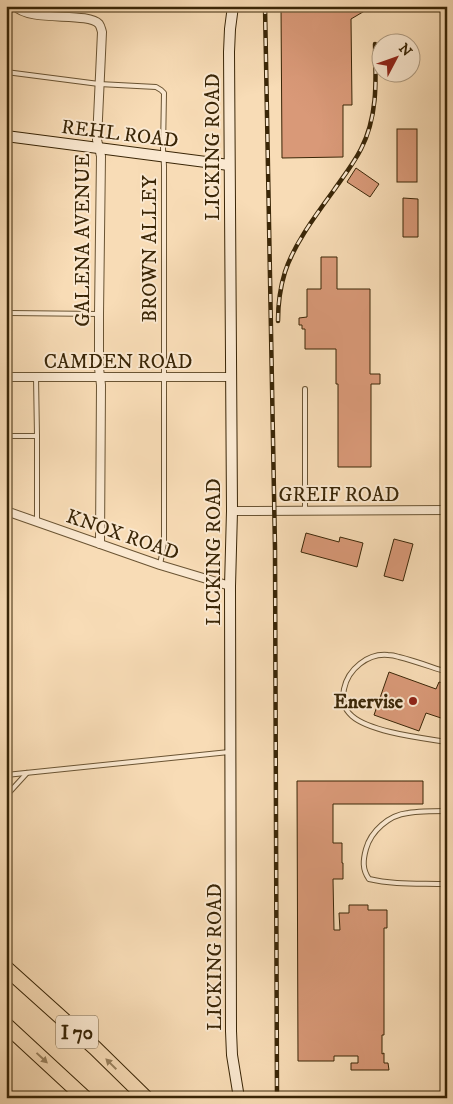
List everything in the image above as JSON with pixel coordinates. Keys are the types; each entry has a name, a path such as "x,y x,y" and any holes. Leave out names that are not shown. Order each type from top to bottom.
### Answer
{"highway":[{"name":"I 70","path":"6,968 95,1048 146,1098"},
{"name":"I 70","path":"6,1025 85,1098"}],"street":[{"name":"GALENA AVENUE","path":"14,6 25,12 83,19 98,23 102,32 97,140 101,156 99,314 101,421 100,544"},
{"name":"LICKING ROAD","path":"233,6 230,29 229,165 232,511 230,586 231,1032 232,1055 239,1098"},
{"name":"REHL ROAD","path":"6,136 229,165"},
{"name":"CAMDEN ROAD","path":"6,377 231,377"},
{"name":"GREIF ROAD","path":"232,511 447,510"},
{"name":"KNOX ROAD","path":"6,511 160,565 230,586"}],"lane":[{"name":"BROWN ALLEY","path":"6,72 99,84 156,87 164,93 164,542 160,565"},
{"path":"10,313 99,314"},
{"path":"36,377 37,522"},
{"path":"305,389 305,511"},
{"path":"6,436 37,436"},
{"path":"447,672 388,654 378,656 362,662 351,672 342,697 343,704 352,716 374,728 447,742"},
{"path":"6,775 231,751"},
{"path":"6,796 27,773"},
{"path":"447,811 407,813 394,817 374,833 368,843 364,858 365,873 369,878 390,882 447,884"}],"building":[{"path":"281,6 373,6 351,19 352,105 343,105 343,157 282,158"},
{"path":"397,129 417,129 417,182 397,182"},
{"path":"356,168 379,184 370,197 347,182"},
{"path":"403,198 418,199 418,237 403,237"},
{"path":"321,257 337,257 337,289 370,289 370,374 380,374 380,384 371,384 371,467 338,467 336,349 305,349 305,329 302,329 302,325 299,325 299,318 307,317 307,289 321,289"},
{"path":"306,533 339,542 340,537 363,543 357,567 301,552"},
{"path":"394,539 413,544 403,581 384,576"},
{"name":"Enervise","path":"389,672 436,689 439,682 447,684 447,720 426,713 419,731 374,715"},
{"path":"297,781 423,781 423,804 333,804 333,843 342,843 343,863 343,879 333,879 334,930 340,930 339,913 349,913 349,905 368,905 368,910 387,910 387,928 384,928 384,1035 382,1035 382,1054 384,1053 384,1063 388,1063 389,1070 351,1070 351,1063 358,1063 358,1056 334,1056 334,1061 298,1061"}],"railway":[{"path":"265,6 275,548 277,1098"},
{"path":"278,321 282,284 289,261 300,240 361,149 367,136 373,111 376,82"}],"place":[{"name":"Enervise","path":"413,701"}]}
